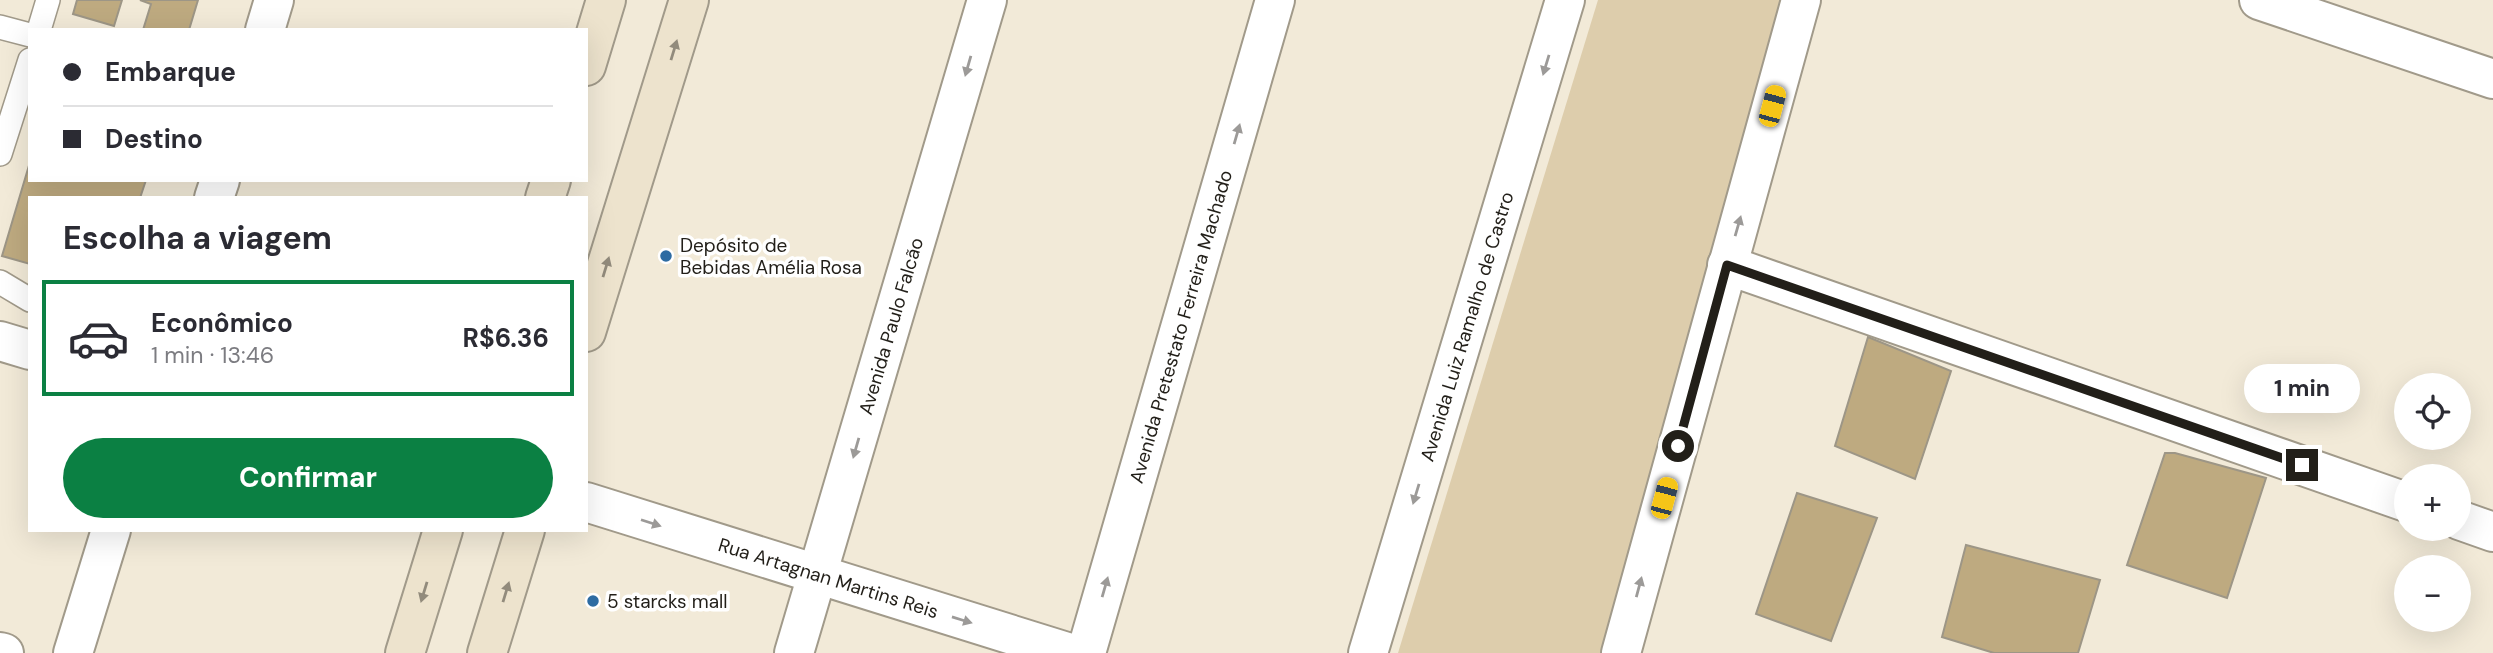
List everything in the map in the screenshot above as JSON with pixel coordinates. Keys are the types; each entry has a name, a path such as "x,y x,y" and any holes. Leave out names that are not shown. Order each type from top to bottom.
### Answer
{"main road":[{"path":"588,60 607,0"},
{"path":"588,326 689,0"},
{"path":"405,653 442,532"},
{"path":"487,653 524,532"}],"street":[{"path":"266,28 274,0"},
{"name":"Avenida Paulo Falcão","path":"794,653 987,0"},
{"name":"Avenida Pretestato Ferreira Machado","path":"1086,653 1275,0"},
{"name":"Avenida Luiz Ramalho de Castro","path":"1368,653 1565,0"},
{"path":"1621,653 1801,0"},
{"path":"2259,0 2493,79"},
{"path":"1727,265 2394,498"},
{"path":"0,341 28,349"},
{"name":"Rua Artagnan Martins Reis","path":"588,503 1070,653"},
{"path":"2471,524 2493,532"},
{"path":"72,653 110,532"}],"lane":[{"path":"40,28 48,0"},
{"path":"0,27 28,34"},
{"path":"0,154 28,66"},
{"path":"0,282 28,299"}],"shaded area":[{"path":"1598,0 1783,0 1603,653 1398,653"}],"building":[{"path":"77,0 122,0 114,26 73,14"},
{"path":"140,0 198,0 190,28 144,28 151,4"},
{"path":"28,169 28,182 145,182 141,196 28,196 28,263 2,256"},
{"path":"1868,337 1951,371 1915,479 1835,446"},
{"path":"2165,453 2175,453 2266,478 2227,598 2127,565"},
{"path":"1797,493 1877,518 1831,641 1756,614"},
{"path":"1966,545 2100,580 2078,653 1994,653 1942,637"}],"place":[{"name":"Depósito de Bebidas Amélia Rosa","path":"666,256"},
{"name":"5 starcks mall","path":"593,601"}],"route":[{"path":"1678,446 1727,265 2302,465"}]}
